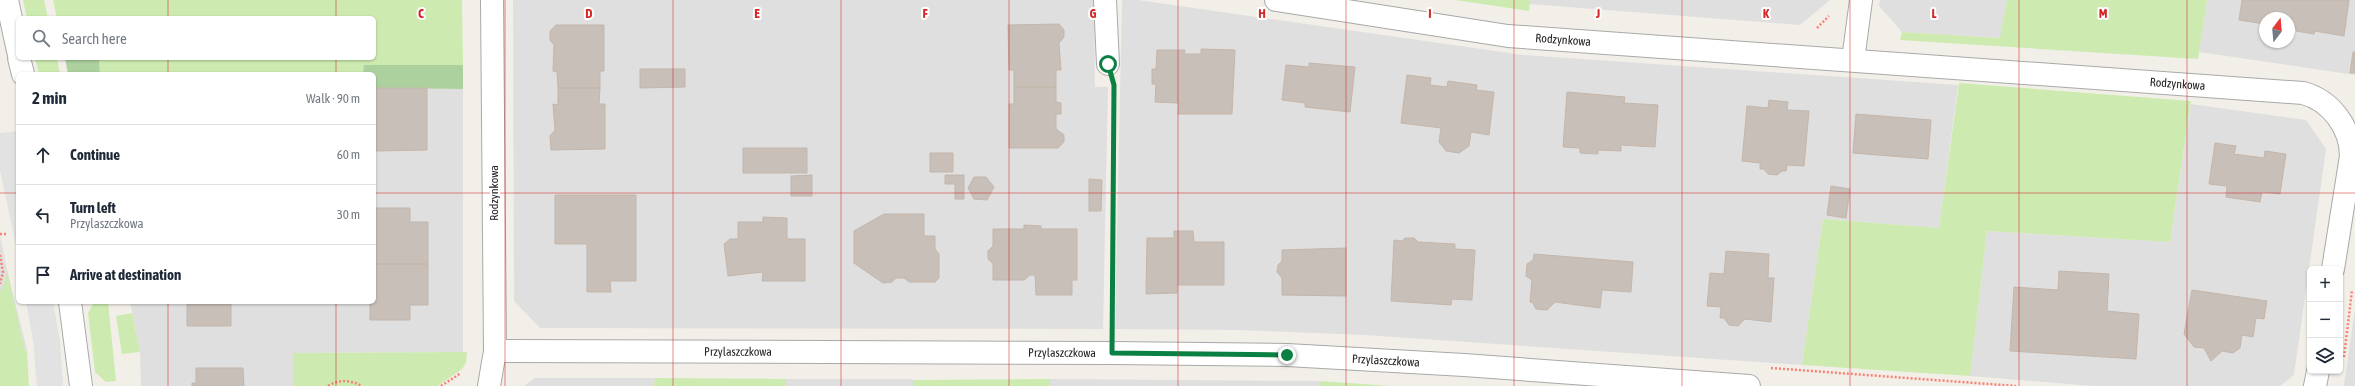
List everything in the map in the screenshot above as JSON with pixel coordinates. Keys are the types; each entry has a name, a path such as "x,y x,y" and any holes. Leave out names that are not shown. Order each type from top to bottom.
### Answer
{"street":[{"path":"7,0 16,42"},
{"name":"Rodzynkowa","path":"489,386 495,352 492,0"},
{"path":"1105,0 1108,64"},
{"name":"Rodzynkowa","path":"1276,0 1508,36 2303,93 2311,95 2333,111 2349,138 2351,148 2333,266"},
{"path":"1853,60 1861,0"},
{"path":"20,60 23,72"},
{"path":"70,304 81,386"},
{"name":"Przylaszczkowa","path":"495,352 1112,353 1287,355 1351,358 1749,386"},
{"path":"2315,386 2317,374"}],"path":[{"path":"1108,64 1114,85 1112,353"},
{"path":"0,234 8,234"},
{"path":"0,254 3,272 0,284"},
{"path":"2343,364 2352,289"},
{"path":"441,386 465,370"},
{"path":"328,386 344,380 354,382 362,386"}],"shaded area":[{"path":"65,0 359,0 66,1"},
{"path":"513,0 1094,0 1095,87 1108,87 1103,329 540,328 514,301"},
{"path":"1122,0 1138,0 1523,55 1958,85 1939,228 1823,219 1802,365 1365,335 1238,330 1115,329"},
{"path":"1530,0 1830,0 1800,25 1529,4"},
{"path":"1880,0 2007,0 2001,38 1902,32 1879,6"},
{"path":"2207,0 2355,0 2355,75 2199,52"},
{"path":"376,88 463,89 463,352 294,353 293,386 141,386 140,352 130,304 376,304"},
{"path":"2191,104 2306,120 2326,149 2309,266 2307,266 2307,283 2294,375 2280,386 2092,386 1970,376 1987,231 2170,242"},
{"path":"16,131 16,246 0,170 0,133"},
{"path":"0,235 7,270 27,350 0,350"},
{"path":"26,304 53,304 60,341 63,386 37,386 33,340"},
{"path":"2355,308 2355,386 2345,386 2344,385"},
{"path":"535,378 655,378 654,386 524,386"},
{"path":"786,379 913,379 913,386 786,386"},
{"path":"1050,379 1320,381 1320,386 1050,386"}],"green space":[{"path":"23,0 44,0 48,16 27,16"},
{"path":"53,0 462,0 463,65 365,65 363,72 100,72 99,60 376,60 376,16 57,16"},
{"path":"1455,0 1530,0 1529,11"},
{"path":"2007,0 2207,0 2198,59 1900,40 1902,32 2000,38"},
{"path":"36,60 57,60 60,72 38,72"},
{"path":"65,60 99,60 100,72 68,72"},
{"path":"364,65 463,65 463,89 376,88 376,72 363,72"},
{"path":"1959,83 2191,101 2170,242 1987,231 1970,376 1802,365 1823,219 1939,228"},
{"path":"7,270 25,351 27,350 29,386 0,386 0,292 6,280"},
{"path":"93,304 108,304 116,381 106,382 95,372 88,313"},
{"path":"132,313 140,352 122,354 116,316"},
{"path":"467,352 466,363 462,369 438,386 293,386 293,353"},
{"path":"655,378 786,379 786,386 654,386"},
{"path":"1050,379 1050,386 913,386 913,380"},
{"path":"1320,381 1392,386 1320,386"}],"building":[{"path":"2242,0 2349,0 2344,36 2315,31 2314,34 2296,31 2295,12 2259,12 2259,23 2239,20"},
{"path":"1059,24 1064,30 1064,37 1059,43 1061,70 1056,70 1056,87 1014,87 1014,70 1009,70 1008,25"},
{"path":"556,25 604,25 604,71 600,71 600,88 558,88 557,72 553,71 554,45 550,40 550,31"},
{"path":"1201,49 1235,50 1232,114 1178,114 1179,103 1155,102 1156,84 1152,84 1152,69 1156,69 1157,50 1185,50 1184,54 1201,54"},
{"path":"2353,52 2355,52 2355,73 2350,73"},
{"path":"1309,63 1355,67 1350,112 1305,107 1305,103 1282,100 1286,65 1309,67"},
{"path":"640,69 685,69 685,87 640,88"},
{"path":"1407,75 1431,78 1430,85 1447,87 1448,81 1477,85 1476,90 1494,92 1489,135 1471,132 1469,146 1459,153 1446,151 1439,142 1441,128 1401,123"},
{"path":"1014,87 1056,87 1056,102 1061,103 1061,114 1056,114 1056,129 1064,135 1064,142 1058,148 1009,148 1009,104 1014,104"},
{"path":"376,88 427,88 427,150 376,151"},
{"path":"558,88 600,88 599,104 605,104 605,149 551,150 550,136 555,130 553,104 558,105"},
{"path":"1567,92 1625,97 1624,103 1658,105 1655,147 1621,145 1621,151 1598,150 1598,154 1580,153 1580,148 1563,147"},
{"path":"1769,100 1788,102 1787,110 1809,111 1804,166 1787,165 1786,171 1782,171 1777,175 1768,174 1764,169 1760,169 1760,163 1742,161 1747,106 1768,108"},
{"path":"1856,114 1931,120 1928,159 1853,153"},
{"path":"2215,143 2236,146 2234,154 2264,158 2265,151 2286,154 2280,194 2262,192 2260,202 2226,197 2227,186 2209,184"},
{"path":"743,148 807,148 807,173 743,173"},
{"path":"930,153 953,153 953,172 930,172"},
{"path":"812,175 812,196 791,196 791,176"},
{"path":"945,175 964,175 964,199 955,199 955,184 945,184"},
{"path":"974,177 986,177 994,187 987,200 974,199 968,188"},
{"path":"1089,179 1102,180 1101,211 1089,211"},
{"path":"1831,186 1850,189 1846,218 1827,215"},
{"path":"555,195 636,195 636,281 610,281 611,292 587,292 587,244 555,244"},
{"path":"376,208 410,208 410,222 428,222 428,264 376,264"},
{"path":"884,214 924,214 924,236 935,236 935,249 939,254 939,278 935,282 909,282 904,278 896,278 892,282 883,283 854,263 854,231"},
{"path":"763,217 787,218 787,239 805,239 805,281 762,281 763,272 728,276 724,244 730,239 738,239 738,222 763,222"},
{"path":"1024,225 1041,226 1041,229 1077,229 1077,280 1072,280 1072,295 1036,295 1035,275 1030,275 1024,280 993,280 993,264 988,259 988,251 993,246 993,229 1024,229"},
{"path":"1174,231 1193,231 1194,242 1224,242 1224,285 1177,285 1177,293 1146,294 1147,238 1174,238"},
{"path":"1405,238 1414,238 1418,242 1455,244 1455,249 1475,250 1472,300 1452,299 1451,305 1391,301 1394,240 1402,241"},
{"path":"1346,248 1346,296 1282,295 1282,278 1277,272 1278,265 1282,261 1282,250"},
{"path":"1726,251 1769,254 1768,278 1774,278 1771,322 1745,319 1738,326 1729,325 1724,318 1720,318 1721,307 1707,306 1710,273 1724,274"},
{"path":"1534,254 1633,262 1631,292 1602,290 1600,308 1555,302 1547,310 1536,309 1533,303 1530,302 1532,280 1526,276 1527,264 1533,260"},
{"path":"376,264 428,264 428,305 410,305 410,320 370,320 370,304 376,304"},
{"path":"2059,271 2109,274 2107,311 2139,314 2136,359 2010,351 2014,287 2058,290"},
{"path":"2192,290 2267,301 2264,319 2256,318 2253,337 2242,335 2240,348 2233,353 2222,351 2211,361 2204,348 2194,347 2184,334"},
{"path":"187,304 231,304 231,326 187,326"},
{"path":"196,368 243,368 244,386 192,386 192,383 196,383"}],"route":[{"path":"1108,64 1114,85 1112,353 1287,355"}]}
